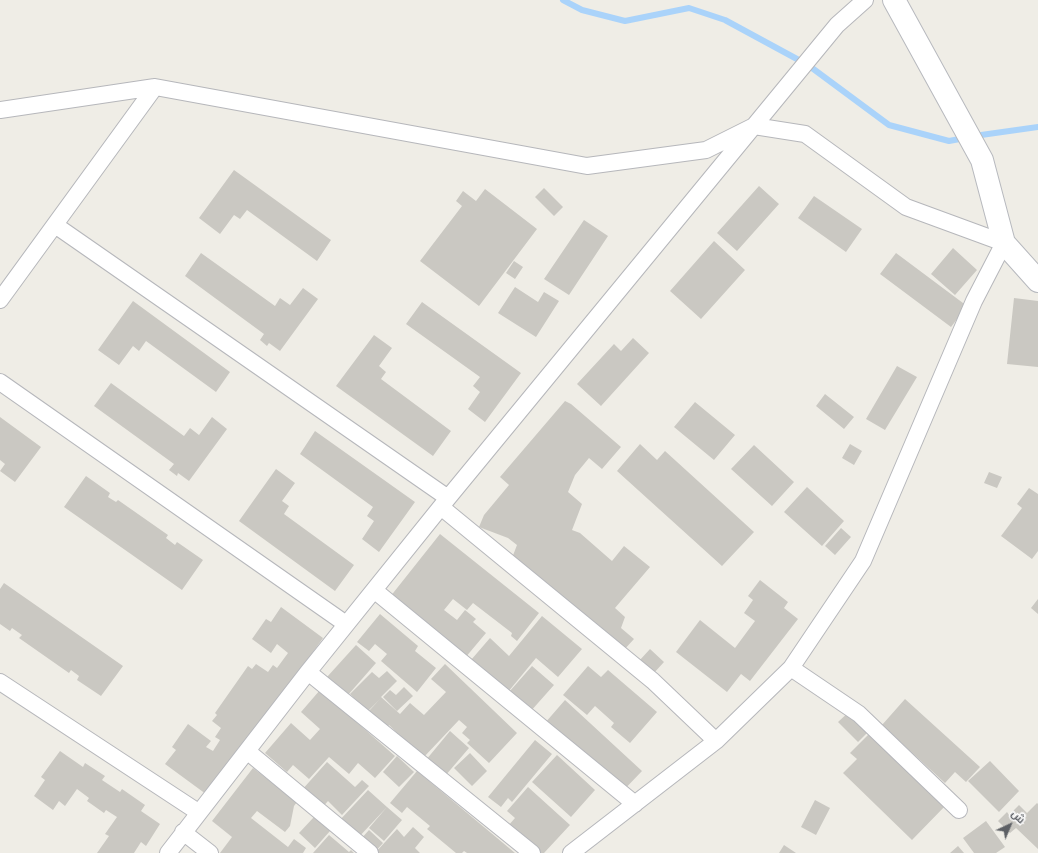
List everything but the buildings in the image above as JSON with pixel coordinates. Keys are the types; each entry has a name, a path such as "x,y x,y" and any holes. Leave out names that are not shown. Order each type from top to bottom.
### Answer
{"street":[{"path":"168,853 198,812 308,672 444,503 837,25 865,0"},
{"path":"894,0 982,160 1004,243 1038,281"},
{"path":"0,110 155,87 587,166 706,150 754,126 805,134 906,208 1004,243"},
{"path":"0,300 155,87"},
{"path":"55,225 444,503 653,681 716,741"},
{"path":"571,853 716,741 791,668 863,561 974,301 1004,243"},
{"path":"0,382 346,624"},
{"path":"374,590 635,804"},
{"path":"791,668 859,714 959,810"},
{"path":"308,672 532,853"},
{"path":"0,682 198,812"},
{"path":"247,751 370,853"},
{"path":"183,832 210,853"}],"waterway":[{"path":"563,0 582,10 625,21 689,8 725,20 808,65 889,125 949,141 965,138"},
{"path":"974,136 1038,127"}]}
